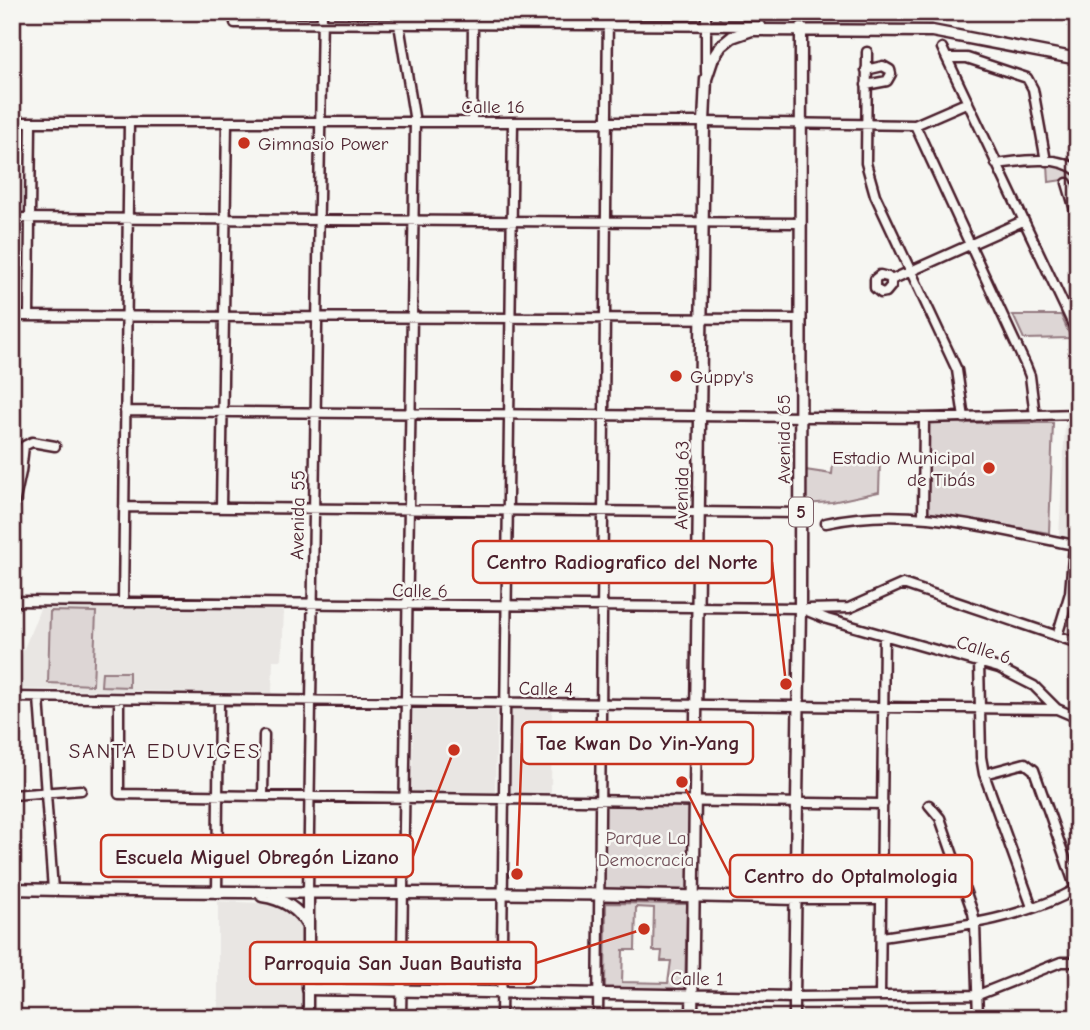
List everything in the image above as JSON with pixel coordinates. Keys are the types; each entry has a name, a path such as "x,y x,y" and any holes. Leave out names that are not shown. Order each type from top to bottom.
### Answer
{"main road":[{"name":"Avenida 63","path":"692,1018 702,221 704,122 709,65 716,52 732,37 752,30 801,28 932,31 1078,59"},
{"name":"Avenida 65","path":"794,997 800,608 801,28"},
{"path":"12,889 217,893 502,891 796,899"},
{"name":"Avenida 55","path":"308,891 308,989"},
{"path":"241,893 285,902 303,917 308,926"},
{"name":"Calle 1","path":"308,989 794,997"}],"street":[{"name":"Avenida 55","path":"308,891 323,12"},
{"path":"397,12 415,122 401,1018"},
{"path":"540,12 540,24"},
{"path":"598,1018 608,12"},
{"name":"Avenida 63","path":"706,12 706,79"},
{"path":"235,23 706,24 801,28"},
{"path":"472,122 473,24"},
{"path":"942,48 1078,335"},
{"path":"867,52 866,163 869,177 957,370 964,418"},
{"path":"947,58 967,58 1027,78 1033,89 1046,161"},
{"path":"866,70 883,66 890,70 891,74 887,82 866,85"},
{"name":"Calle 16","path":"12,122 704,122 915,125 968,102"},
{"path":"29,316 31,122"},
{"path":"122,602 129,122"},
{"path":"221,508 227,122"},
{"path":"500,1018 513,122"},
{"path":"915,125 1026,366 1030,376 1035,416"},
{"path":"996,163 1046,161 1065,164 1078,171"},
{"path":"1068,183 1078,219"},
{"path":"12,218 801,223"},
{"path":"891,280 1023,221"},
{"path":"12,316 801,319"},
{"path":"125,411 801,418 964,418 1078,414"},
{"path":"923,516 924,418"},
{"path":"13,511 24,446 32,442 55,446"},
{"path":"124,507 800,513"},
{"path":"825,523 866,515 923,516 1076,545 1070,593 1057,636"},
{"path":"800,608 849,608 903,584 1078,643"},
{"name":"Calle 6","path":"12,601 800,608 827,619 999,668 1034,686 1058,709"},
{"path":"827,619 828,609"},
{"path":"880,996 884,636"},
{"path":"979,661 981,757 984,774 1032,907"},
{"name":"Calle 4","path":"12,697 1058,709 1078,718"},
{"path":"39,698 53,890"},
{"path":"119,699 119,794 883,804"},
{"path":"217,893 219,700"},
{"path":"263,796 264,735"},
{"path":"881,937 975,924 1032,907 1077,888 1034,770 1025,763 984,774"},
{"path":"12,795 82,790"},
{"path":"929,805 940,818 975,924 978,1018"},
{"path":"796,899 881,899"},
{"name":"Calle 1","path":"794,997 978,995 1061,962 1078,962"},
{"name":"Avenida 55","path":"308,989 308,1018"},
{"name":"Avenida 65","path":"794,997 794,1018"}],"shaded area":[{"path":"1078,424 1078,535 1059,536 1065,425"},
{"path":"41,606 284,609 282,660 273,660 272,693 12,689 12,679"},
{"path":"413,707 497,708 495,793 412,792"},
{"path":"510,707 552,707 551,793 509,794"},
{"path":"218,901 278,904 297,915 304,928 303,1018 218,1018"}],"green space":[{"path":"718,12 761,12 761,22 723,22"},
{"path":"1048,164 1071,170 1076,178 1078,193 1074,193 1062,180 1049,182"},
{"path":"1013,315 1061,315 1071,338 1024,339"},
{"name":"Estadio Municipal de Tibás","path":"928,423 1053,423 1049,533 926,512"},
{"path":"834,452 880,459 879,492 832,502 804,504 805,470 832,474"},
{"path":"50,611 96,612 93,685 48,683"},
{"path":"102,672 129,672 129,687 101,686"},
{"name":"Parque La Democracia","path":"601,804 692,804 690,891 600,890"},
{"path":"606,903 687,904 685,989 605,989","holes":["636,907 654,908 653,951 662,951 661,961 671,961 668,983 622,982 623,950 635,950"]}],"place":[{"name":"Gimnasio Power","path":"244,143"},
{"name":"Guppy's","path":"676,376"},
{"name":"Estadio Municipal de Tibás","path":"989,468"},
{"name":"Centro Radiografico del Norte","path":"786,684"},
{"name":"Escuela Miguel Obregón Lizano","path":"454,750"},
{"name":"Centro do Optalmologia","path":"682,782"},
{"name":"Tae Kwan Do Yin-Yang","path":"517,874"},
{"name":"Parroquia San Juan Bautista","path":"644,929"}],"district":[{"name":"SANTA EDUVIGES","path":"165,751"}]}
